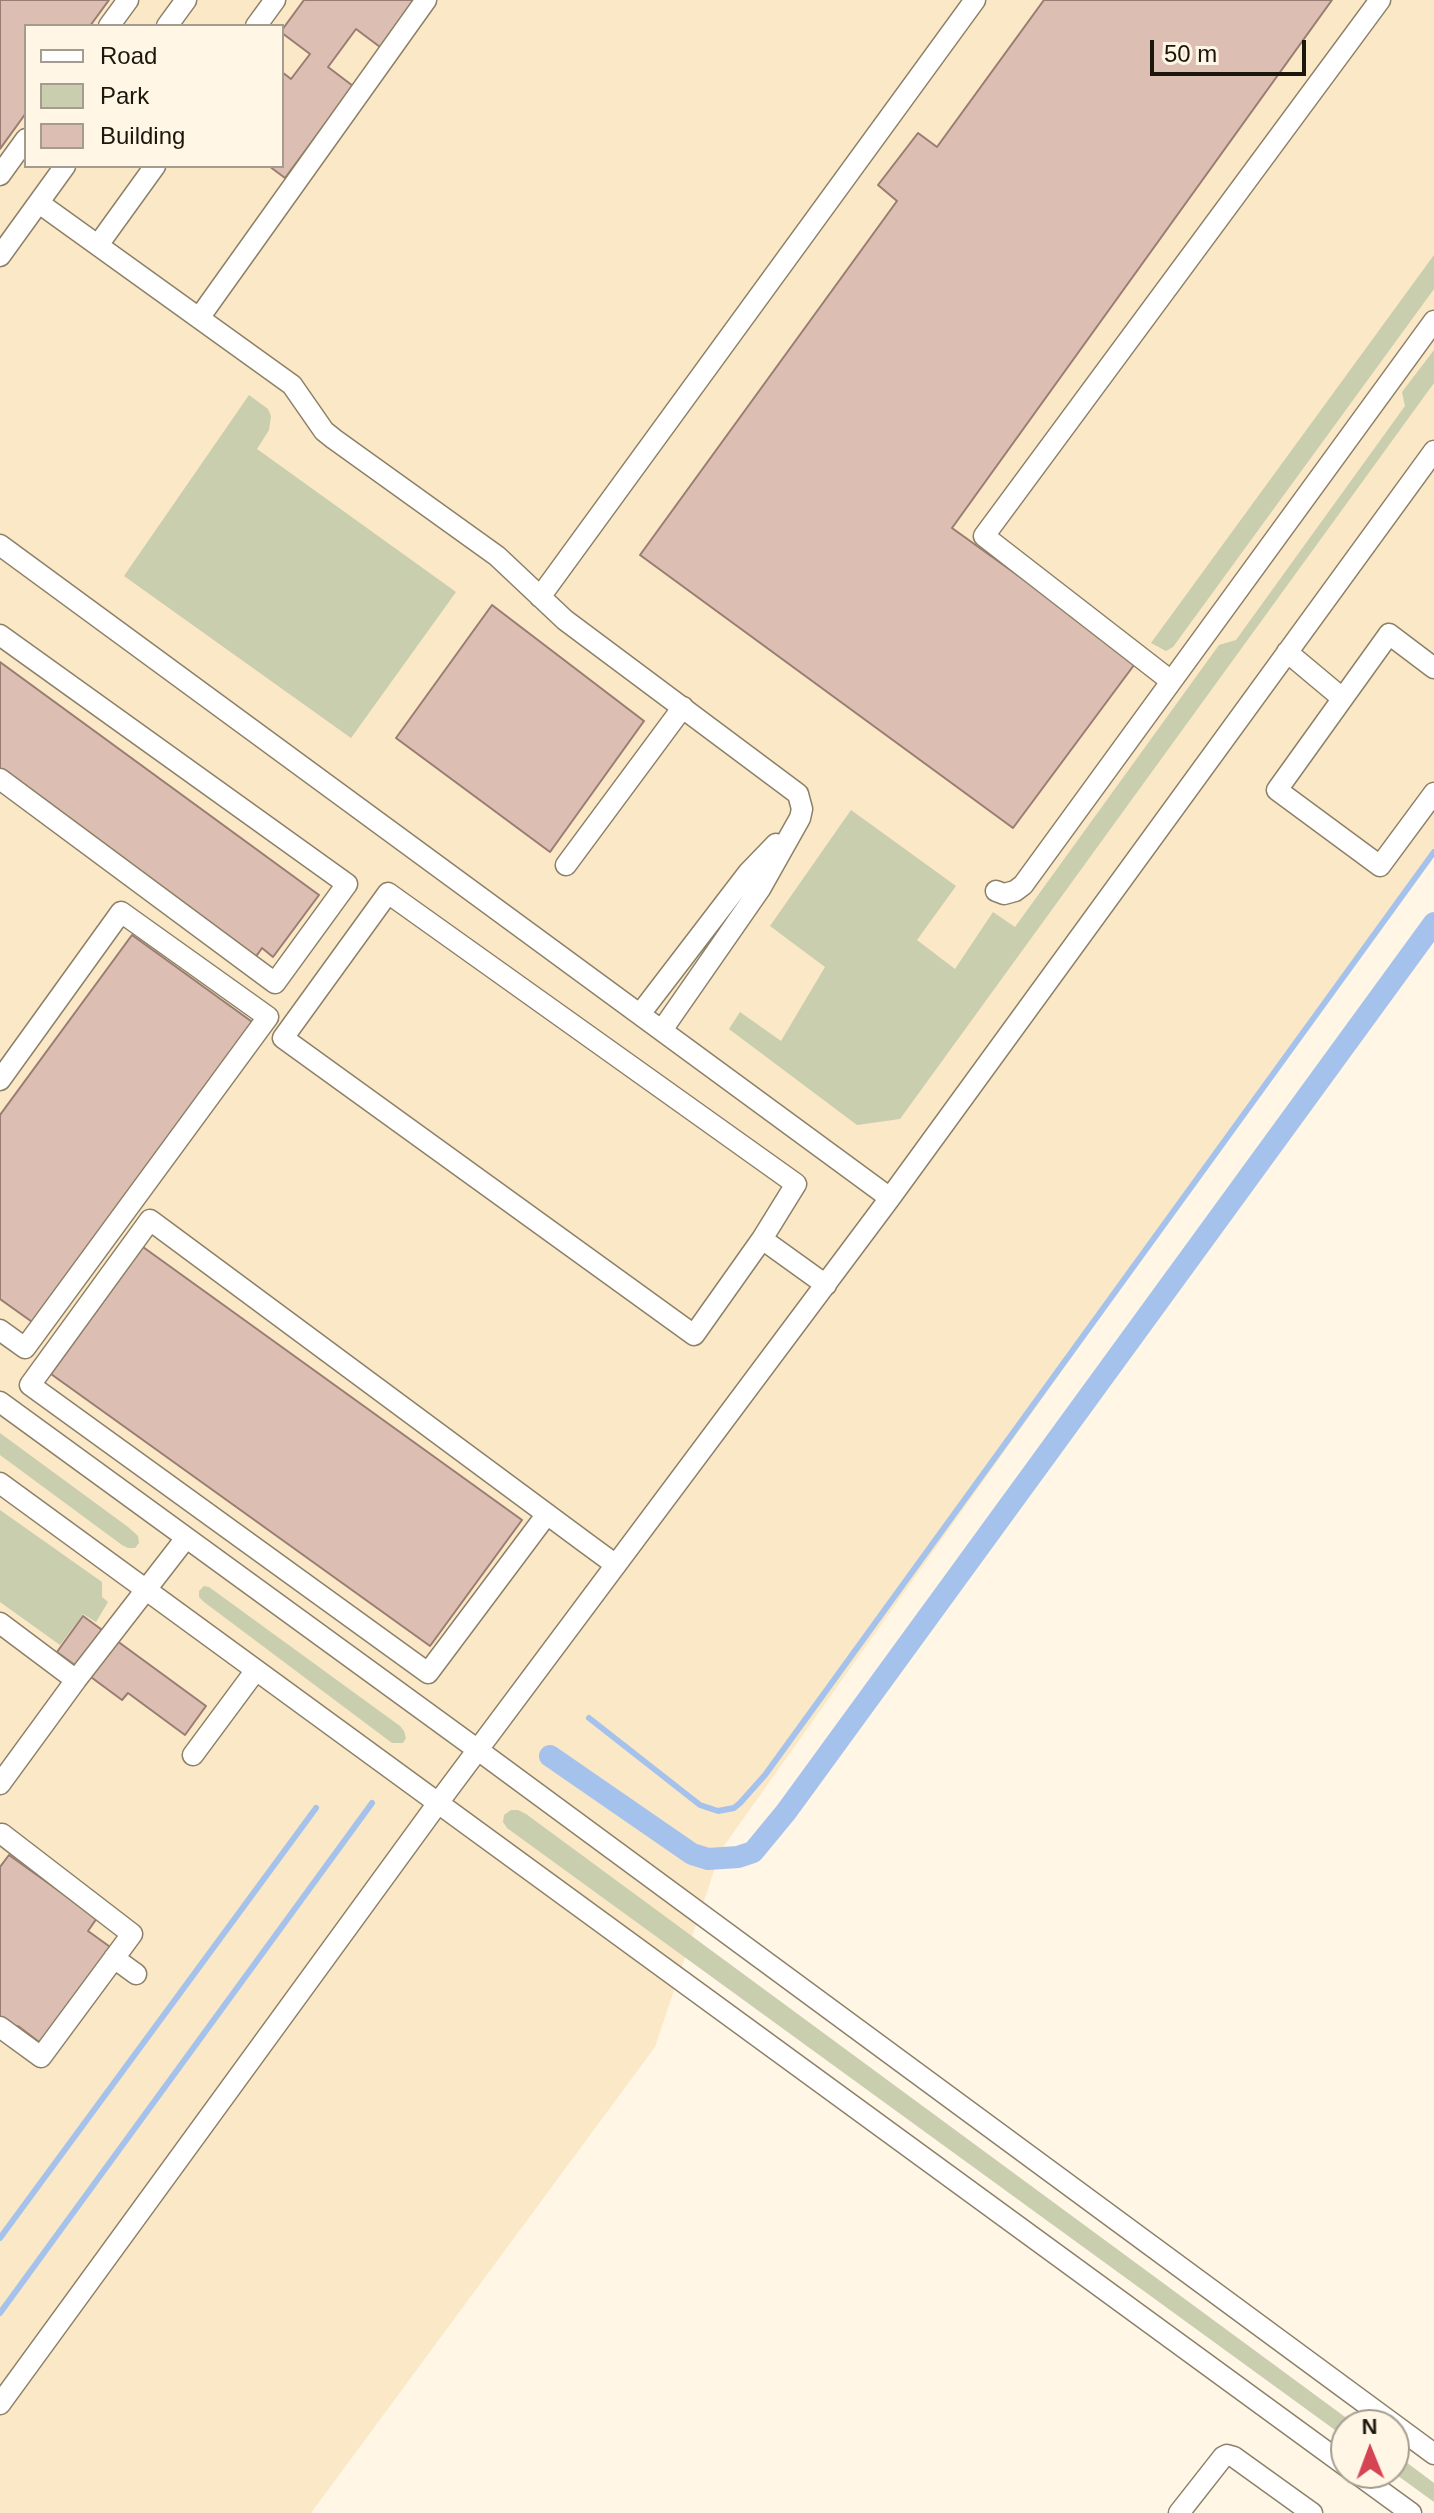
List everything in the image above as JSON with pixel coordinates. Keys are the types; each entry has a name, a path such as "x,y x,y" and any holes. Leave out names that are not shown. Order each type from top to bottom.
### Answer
{"street":[{"path":"110,24 128,0"},
{"path":"168,24 186,0"},
{"path":"257,24 275,0"},
{"path":"199,318 426,0"},
{"path":"540,597 975,0"},
{"path":"1171,681 984,536 1380,0"},
{"path":"0,175 24,142"},
{"path":"0,256 64,168"},
{"path":"98,245 154,168"},
{"path":"39,203 292,385 324,431 497,556 565,620 798,794 802,809 760,889 662,1030"},
{"path":"996,891 1004,894 1023,885 1434,321"},
{"path":"0,2404 438,1803 890,1198 1434,451"},
{"path":"0,545 890,1198"},
{"path":"1434,668 1389,634 1277,790 1380,866 1434,793"},
{"path":"0,635 347,884 275,983 0,779"},
{"path":"1287,652 1342,698"},
{"path":"566,865 683,707"},
{"path":"640,1014 748,873 796,824"},
{"path":"388,893 796,1184 762,1239 694,1335 283,1038 388,893"},
{"path":"0,1080 121,912 268,1017 25,1348 0,1330"},
{"path":"547,1514 428,1673 30,1385 150,1220 616,1565"},
{"path":"762,1239 826,1285"},
{"path":"0,1402 1434,2454"},
{"path":"0,1483 1330,2454"},
{"path":"0,1784 186,1538"},
{"path":"0,1623 76,1680"},
{"path":"193,1755 256,1670"},
{"path":"0,2027 41,2057 132,1934 2,1834"},
{"path":"114,1958 136,1974"},
{"path":"1179,2513 1227,2455 1312,2513"},
{"path":"1378,2489 1411,2513"}],"shaded area":[{"path":"0,0 1434,0 1434,847 721,1850 655,2047 311,2513 0,2513"}],"green space":[{"path":"1434,255 1434,289 1173,647 1166,651 1151,643"},
{"path":"1434,350 1434,383 900,1119 857,1125 729,1029 740,1012 781,1041 825,967 770,926 851,810 956,886 917,940 955,969 993,912 1015,927 1219,645 1236,640 1405,406 1402,392"},
{"path":"249,395 268,409 271,416 269,430 257,449 456,592 351,738 124,576"},
{"path":"0,1433 128,1527 138,1536 139,1543 135,1548 122,1545 0,1455"},
{"path":"0,1510 102,1582 102,1597 108,1602 96,1622 83,1614 60,1645 0,1602"},
{"path":"204,1586 400,1726 406,1738 403,1743 392,1743 204,1602 199,1597 199,1591"},
{"path":"511,1810 526,1814 1334,2409 1330,2409 1330,2426 507,1828 503,1822 504,1815"},
{"path":"1410,2465 1434,2483 1434,2502 1410,2485"}],"building":[{"path":"0,0 109,0 91,24 24,24 24,116 0,149"},
{"path":"304,0 414,0 380,47 356,29 328,67 353,86 285,178 272,168 284,168 284,74 291,79 310,54 284,34 284,27"},
{"path":"1044,0 1332,0 952,528 1137,661 1013,828 640,555 897,201 878,185 918,133 937,147"},
{"path":"492,605 644,721 550,852 396,738"},
{"path":"0,662 319,895 273,957 262,948 255,958 0,772"},
{"path":"132,935 255,1024 35,1324 0,1299 0,1115"},
{"path":"143,1247 522,1520 430,1646 51,1374"},
{"path":"83,1616 206,1706 185,1735 128,1693 122,1700 57,1652"},
{"path":"9,1855 97,1918 88,1931 113,1949 43,2045 18,2026 11,2037 0,2029 0,1867"}],"waterway":[{"path":"589,1718 700,1805 718,1811 734,1808 740,1803 765,1775 1434,852"},
{"path":"550,1756 692,1854 708,1859 738,1857 753,1852 786,1812 1434,923"},
{"path":"0,2313 372,1803"},
{"path":"0,2238 316,1808"}]}
